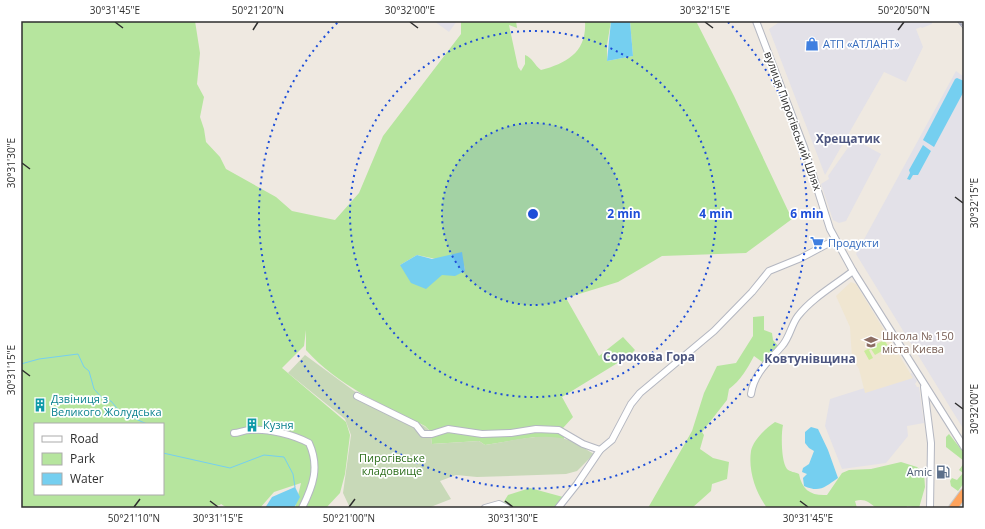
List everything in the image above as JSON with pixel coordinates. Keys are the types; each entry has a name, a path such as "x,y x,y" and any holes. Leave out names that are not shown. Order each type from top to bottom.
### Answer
{"highway":[{"path":"953,508 964,493"}],"street":[{"name":"вулиця Пирогівський Шлях","path":"756,21 804,147 830,229 853,271 964,448"},
{"path":"561,507 600,450 612,440 631,404 640,393 714,331 770,271 836,241"},
{"path":"751,394 753,382 787,339 799,316 815,300 853,271"},
{"path":"924,384 931,443 930,508"},
{"path":"357,396 416,425 423,434 432,434 448,429 482,434 511,433 536,429 559,430 583,444 600,450"},
{"path":"234,434 250,430 268,431 302,439 309,443 314,456 314,481 302,508"},
{"path":"485,508 499,504 507,508"}],"shaded area":[{"path":"434,21 457,21 449,32"},
{"path":"781,21 932,21 932,24 916,29 923,47 906,82 884,72 825,175 769,29"},
{"path":"956,71 964,77 964,430 856,254"},
{"path":"854,139 881,154 846,221 839,223 833,220 821,184 829,179 828,176"},
{"name":"Школа № 150 міста Києва","path":"851,282 856,284 913,378 865,393 859,369 852,358 850,327 836,296"},
{"path":"912,373 917,381 915,384 919,387 924,423 907,426 908,436 886,463 842,469 825,426 830,399"}],"green space":[{"path":"21,21 195,21 200,53 197,84 204,97 200,117 206,142 220,157 226,169 276,197 292,211 335,220 359,193 383,136 461,34 461,21 516,21 517,28 509,25 518,67 521,71 525,64 525,55 530,58 541,70 567,60 574,54 583,41 585,21 611,21 607,45 607,61 633,56 630,21 696,21 734,96 792,219 746,253 662,256 618,282 566,298 599,356 623,337 635,350 629,356 562,397 573,417 563,428 564,439 535,437 485,445 479,441 432,444 430,431 425,426 362,394 332,374 319,363 306,350 306,330 304,346 282,368 346,422 350,435 345,474 340,493 326,508 295,508 301,483 274,492 260,508 227,508 221,504 204,508 21,508","holes":["417,255 464,265 465,270 449,275 433,274 400,265"]},
{"path":"764,316 764,330 772,333 773,340 779,347 765,364 754,356 740,378 729,389 727,400 702,432 704,435 700,449 713,458 729,462 727,479 712,484 711,491 692,508 648,508 692,431 704,393 717,366 736,363 753,336 753,317"},
{"path":"884,340 889,347 875,355 871,349 869,350 873,358 869,360 864,351"},
{"name":"Пирогівське кладовище","path":"305,355 354,391 424,426 430,431 432,444 479,441 485,445 527,438 548,437 572,441 594,454 577,471 566,474 477,477 456,475 440,481 451,499 428,508 350,508 343,493 351,435 345,419 288,373"},
{"path":"775,422 783,425 782,447 785,465 788,470 799,474 802,484 808,491 816,494 827,495 842,473 849,470 871,469 901,462 917,467 924,473 925,487 919,508 907,506 906,508 876,508 869,502 861,500 855,501 857,508 767,508 756,489 750,459 754,443 764,431"},
{"path":"949,434 964,453 964,461 946,447 946,437"},
{"path":"964,463 964,483 958,491 951,486 950,481 952,478 957,480 963,473 959,470"},
{"path":"530,488 563,497 562,501 553,508 509,508 503,503 508,495"}],"water":[{"path":"611,21 630,21 633,56 607,61"},
{"path":"957,78 964,81 964,91 934,147 923,140 955,79"},
{"path":"923,145 931,151 918,175 913,175 910,180 907,179 910,173 909,170"},
{"path":"462,252 465,271 455,276 442,275 426,289 411,283 400,265 417,255 432,259"},
{"path":"811,427 818,429 828,450 838,478 826,486 818,489 804,486 803,478 807,474 802,472 803,468 809,464 814,451 805,443 805,432"},
{"path":"295,487 300,497 294,508 265,508 272,497"}],"waterway":[{"path":"21,364 39,359 78,354 84,367 89,371 94,389 104,400 111,401 120,412 145,423"},
{"path":"164,453 230,468 264,455 284,457 293,474 295,487"}],"railway":[{"path":"958,21 964,28"}],"place":[{"name":"АТП «АТЛАНТ»","path":"812,44"},
{"name":"Продукти","path":"817,243"},
{"name":"Школа № 150 міста Києва","path":"871,342"},
{"name":"Дзвіниця з Великого Жолудська","path":"40,405"},
{"name":"Кузня","path":"252,425"},
{"name":"Amic","path":"943,472"}],"district":[{"name":"Хрещатик","path":"848,139"},
{"name":"Сорокова Гора","path":"649,357"},
{"name":"Ковтунівщина","path":"810,359"}]}
